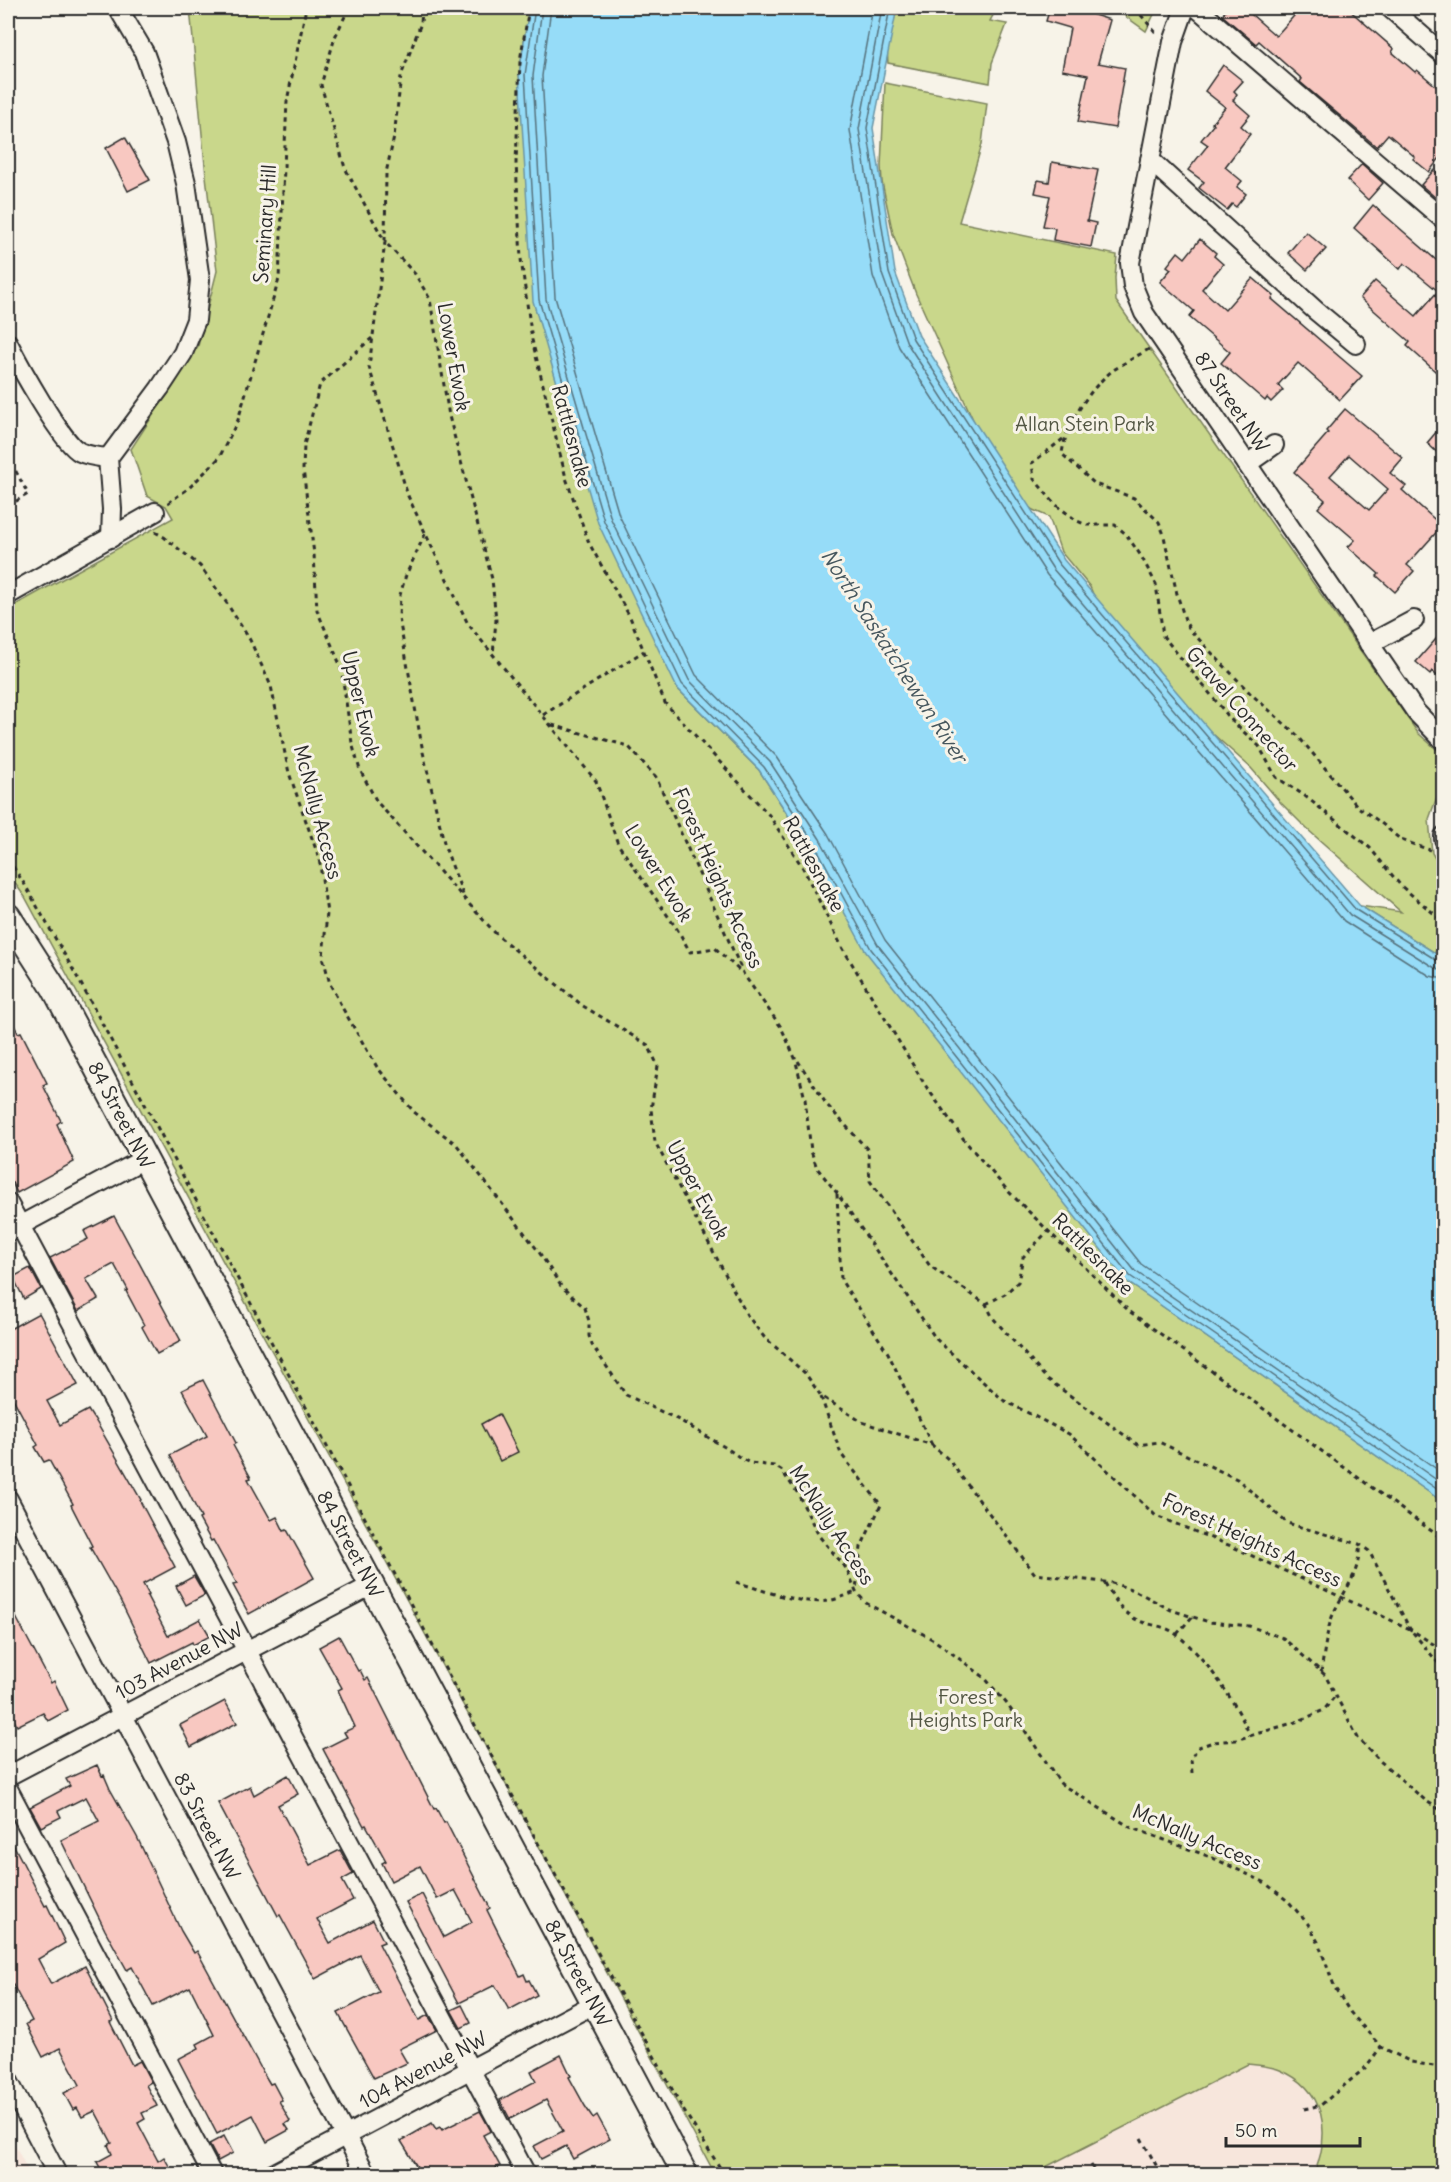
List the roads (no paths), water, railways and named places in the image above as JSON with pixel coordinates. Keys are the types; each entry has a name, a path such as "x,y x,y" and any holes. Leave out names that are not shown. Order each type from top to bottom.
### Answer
{"main road":[{"name":"84 Street NW","path":"8,916 54,988 685,2175"}],"street":[{"path":"111,538 112,509 108,458 183,353 196,320 200,280 186,183 176,142 144,52 118,8"},
{"name":"87 Street NW","path":"1185,8 1173,42 1130,263 1132,286 1144,313 1369,644 1416,712 1443,741"},
{"path":"1197,8 1443,220"},
{"path":"1390,8 1443,55"},
{"path":"1150,160 1315,310 1356,344"},
{"path":"8,343 65,437 79,452 108,458"},
{"path":"1247,464 1274,445"},
{"path":"8,595 155,512"},
{"path":"1369,644 1414,620"},
{"path":"14,1229 144,1160"},
{"path":"8,1203 14,1229 247,1651 526,2175"},
{"name":"83 Street NW","path":"8,1499 366,2175"},
{"name":"103 Avenue NW","path":"8,1776 372,1585"},
{"path":"8,1789 212,2175"},
{"name":"104 Avenue NW","path":"273,2175 594,2004"},
{"path":"8,2080 57,2175"}],"water":[{"name":"North Saskatchewan River","path":"529,8 897,8 873,128 895,272 919,336 1064,560 1360,906 1443,958 1443,1502 1126,1281 866,952 808,846 759,770 677,688 598,523 533,301 519,75"}],"park label":[{"name":"Allan Stein Park","path":"1085,424"},
{"name":"Forest Heights Park","path":"966,1708"}]}
